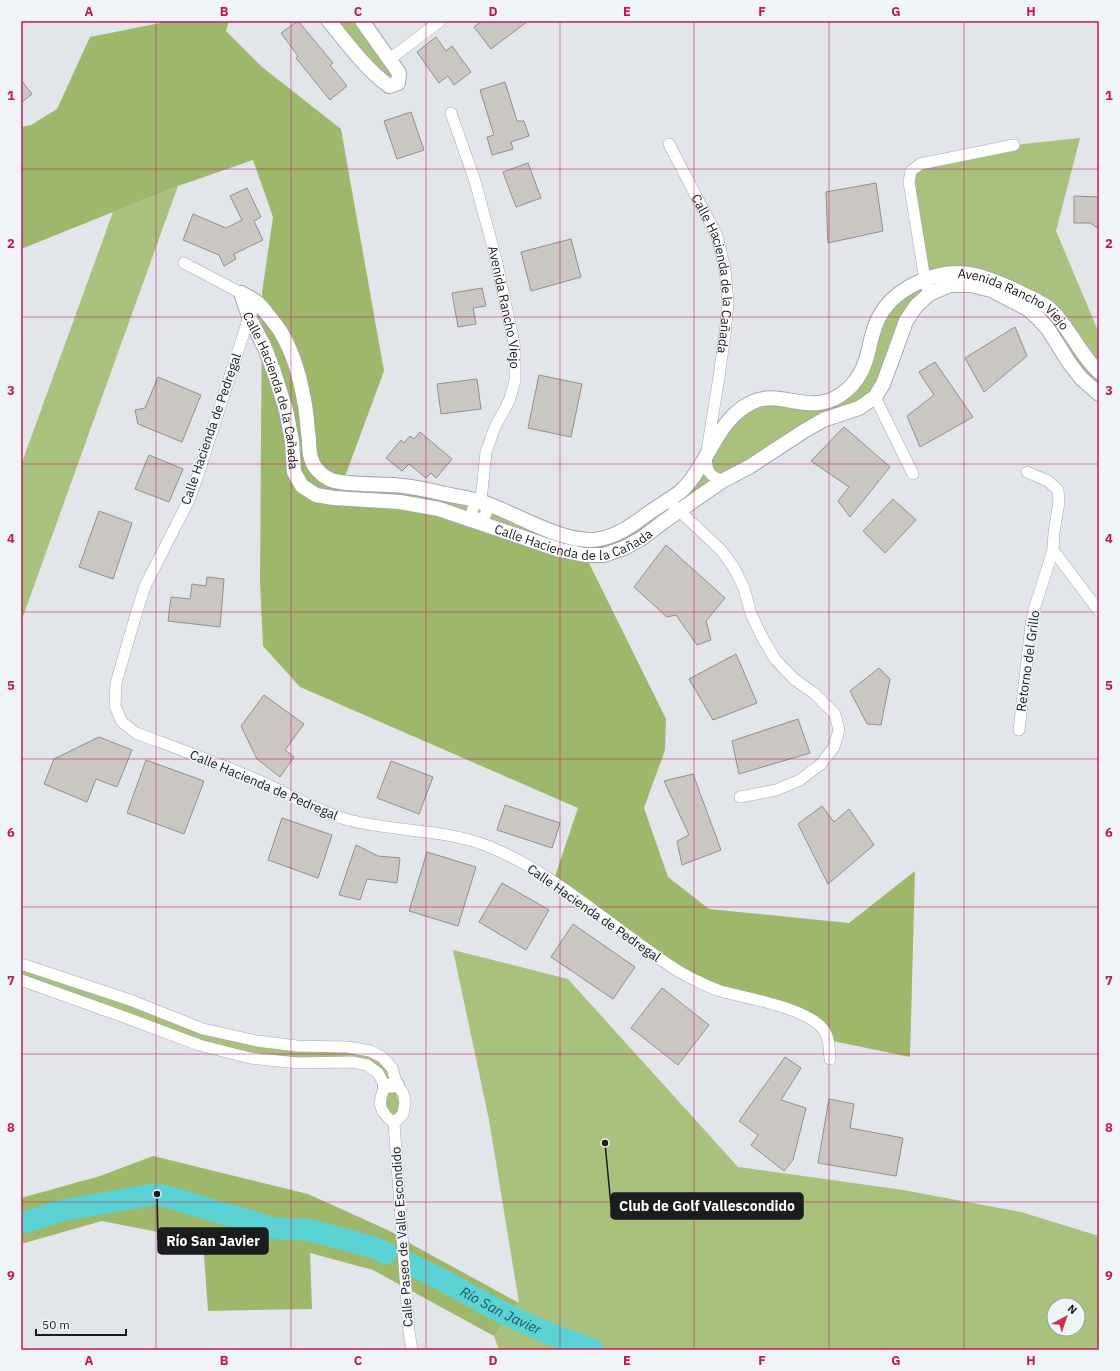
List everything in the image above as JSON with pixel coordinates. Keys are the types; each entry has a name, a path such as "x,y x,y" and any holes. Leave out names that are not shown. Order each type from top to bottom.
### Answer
{"street":[{"path":"329,21 352,50 377,77 389,86 398,83 399,73 362,21"},
{"path":"390,59 440,21"},
{"name":"Avenida Rancho Viejo","path":"451,113 475,181 496,259 514,348 515,381 510,401 495,427 486,452 480,501 473,507 472,511 472,514 478,522"},
{"name":"Calle Hacienda de la Cañada","path":"669,144 716,236 725,269 728,302 719,377 706,457"},
{"path":"929,294 925,280 909,182 911,172 920,164 1014,145"},
{"name":"Calle Hacienda de la Cañada","path":"184,263 258,303 281,332 292,356 304,399 311,458 317,470 330,480 397,485 480,501 564,536 586,540 600,540 617,534 633,525 683,489 695,474 724,427 732,417 754,401 771,398 800,403 817,404 835,400 850,388 862,373 868,358 874,331 882,312 905,288"},
{"name":"Avenida Rancho Viejo","path":"905,288 945,274 967,273 991,280 1034,299 1050,309 1060,320 1086,358 1099,372"},
{"name":"Avenida Rancho Viejo","path":"950,285 971,285 991,290 1028,309 1048,329 1070,364 1081,378 1099,394"},
{"name":"Calle Hacienda de la Cañada","path":"241,293 249,316 265,348 281,395 292,441 294,472 302,486 316,495 334,498 400,502 439,509 560,550 585,555 604,555 624,548 641,539 722,480 749,467 804,431 823,420 859,408 875,397 883,384 906,321 916,306 929,294 950,285"},
{"name":"Calle Hacienda de Pedregal","path":"258,303 249,316 192,493 145,586 136,611 116,684 115,706 122,722 136,733 253,778 319,810 347,819 372,824 439,833 462,838 486,846 515,859 553,882 664,962 692,978 717,990 799,1012 813,1019 823,1029 828,1040 830,1059"},
{"path":"875,397 913,474"},
{"path":"706,457 707,469 713,477 722,480"},
{"name":"Retorno del Grillo","path":"1019,730 1031,625 1034,610 1053,550 1054,532 1059,502 1058,490 1048,481 1027,472"},
{"path":"668,501 720,550 734,568 744,588 754,620 775,659 794,678 815,694 835,714 839,730 834,747 830,753 821,764 800,780 776,790 740,797"},
{"path":"1053,550 1099,611"},
{"path":"21,964 130,1000 203,1029 257,1041 297,1046 347,1047 370,1051 382,1057 392,1068 391,1085 380,1096 380,1106 384,1115 394,1123 403,1114 405,1102 403,1093 391,1085 367,1065 352,1062 298,1063 250,1058 199,1045 21,980"},
{"name":"Calle Paseo de Valle Escondido","path":"394,1123 409,1332 412,1350"}],"green space":[{"path":"162,21 229,21 226,31 262,67 341,129 384,371 343,482 334,498 400,502 585,555 666,719 665,750 644,808 668,877 709,909 849,923 915,871 910,1057 828,1040 813,1019 692,978 553,882 578,808 300,687 263,646 260,582 262,293 273,217 253,160 178,186 21,249 21,127 31,125 57,109 90,37 160,23"},
{"path":"329,21 362,21 399,73 389,86"},
{"path":"1080,138 1056,231 1099,333 1099,394 1048,329 991,290 950,285 916,306 875,397 823,420 604,555 316,495 249,298 281,332 330,480 439,493 586,540 655,509 706,457 755,401 800,403 850,388 881,313 925,280 911,171 1014,145"},
{"path":"178,186 21,622 21,465 113,212"},
{"path":"453,950 568,979 738,1167 903,1190 1021,1212 1099,1236 1099,1350 499,1350 494,1336 519,1303 489,1120"},
{"path":"21,964 203,1029 297,1046 382,1057 405,1102 394,1123 384,1115 385,1086 367,1065 250,1058 21,980"},
{"path":"153,1156 308,1194 392,1232 402,1239 519,1303 494,1336 373,1270 310,1253 312,1309 208,1311 203,1241 102,1221 21,1244 21,1198 100,1176"}],"building":[{"path":"298,21 333,63 330,65 347,86 330,100 296,58 298,56 281,33"},
{"path":"482,21 528,21 491,49 474,27"},
{"path":"436,37 446,51 452,46 471,72 454,85 448,76 439,83 417,52"},
{"path":"21,80 32,94 21,103"},
{"path":"505,82 517,121 524,121 529,136 511,142 513,149 492,155 487,137 494,135 480,90"},
{"path":"411,112 424,150 397,159 384,121"},
{"path":"528,163 541,198 516,207 503,172"},
{"path":"876,183 883,231 828,243 826,192"},
{"path":"247,188 261,217 254,221 263,240 234,254 236,259 224,266 219,255 183,240 193,214 226,228 242,220 230,196"},
{"path":"1074,196 1099,197 1099,229 1090,223 1074,223"},
{"path":"571,239 581,277 531,291 521,252"},
{"path":"482,288 486,306 473,308 476,324 458,327 452,293"},
{"path":"1015,327 1027,356 984,392 965,358"},
{"path":"935,362 973,417 920,447 907,416 934,395 919,372"},
{"path":"539,375 582,384 571,437 528,428"},
{"path":"158,377 201,395 182,442 138,424 135,410 145,408"},
{"path":"477,379 481,409 441,414 437,384"},
{"path":"844,427 890,467 850,517 838,501 849,487 811,461"},
{"path":"420,432 452,459 436,478 431,473 426,478 409,464 402,471 386,458 401,440 404,443 410,436 414,439"},
{"path":"149,455 183,469 169,502 135,489"},
{"path":"893,499 916,520 885,553 863,531"},
{"path":"99,511 132,523 113,579 79,567"},
{"path":"666,545 725,598 706,621 711,640 697,645 676,615 667,617 634,587"},
{"path":"207,577 224,579 220,627 168,621 171,597 190,599 192,584 206,586"},
{"path":"736,654 757,703 713,720 689,679"},
{"path":"879,668 890,679 881,725 867,724 850,691"},
{"path":"264,695 304,724 285,750 294,757 280,777 257,759 241,726"},
{"path":"798,719 810,753 739,774 732,741"},
{"path":"99,737 132,750 117,787 96,779 87,802 44,784 54,759"},
{"path":"146,760 204,781 184,834 127,813"},
{"path":"391,761 433,777 419,814 377,798"},
{"path":"693,774 721,850 682,865 677,841 689,835 664,781"},
{"path":"505,805 560,823 552,848 497,830"},
{"path":"822,806 834,822 849,809 874,845 828,884 798,824"},
{"path":"282,818 332,835 318,878 268,860"},
{"path":"356,845 378,856 400,858 397,883 367,879 360,900 339,895"},
{"path":"427,852 476,867 458,926 409,911"},
{"path":"502,883 549,910 526,950 479,922"},
{"path":"573,924 635,967 613,999 551,957"},
{"path":"662,988 709,1025 678,1065 631,1028"},
{"path":"785,1057 801,1068 781,1100 806,1108 793,1160 784,1171 751,1145 758,1135 739,1121"},
{"path":"829,1099 854,1104 850,1128 903,1138 896,1176 818,1163"}],"waterway":[{"name":"Río San Javier","path":"21,1223 64,1210 157,1194 274,1228 309,1230 373,1247 386,1253"},
{"name":"Río San Javier","path":"410,1264 505,1314 545,1332 593,1350"}],"place":[{"name":"Club de Golf Vallescondido","path":"605,1143"},
{"name":"Río San Javier","path":"157,1194"}]}
